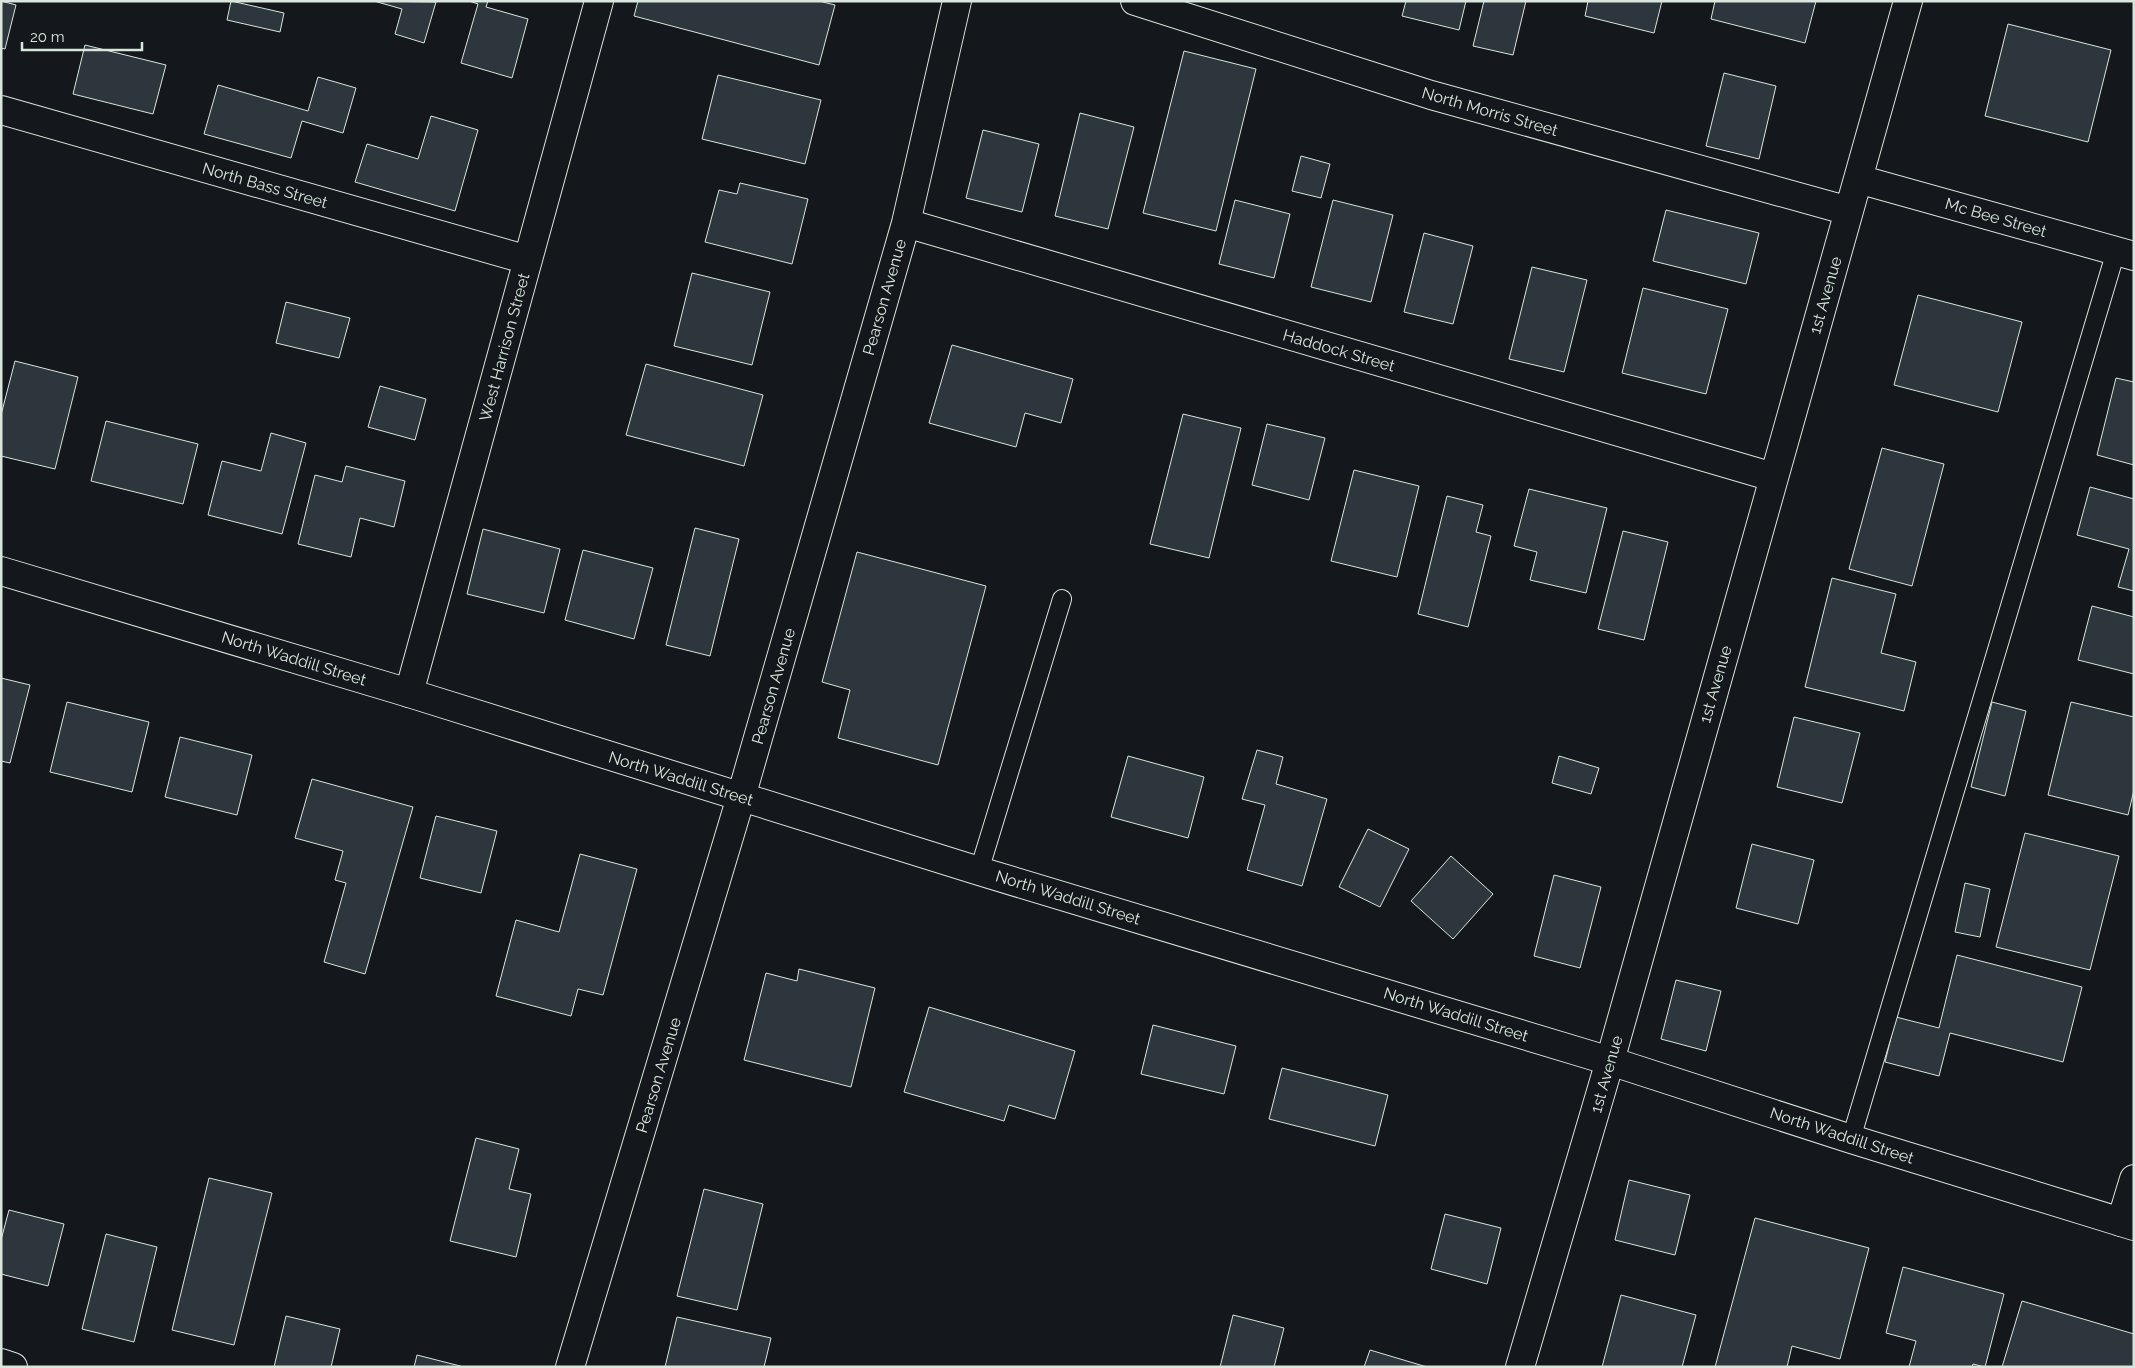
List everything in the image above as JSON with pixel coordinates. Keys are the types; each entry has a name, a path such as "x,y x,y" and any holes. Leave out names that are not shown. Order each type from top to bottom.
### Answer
{"street":[{"name":"West Harrison Street","path":"409,692 600,1"},
{"name":"Pearson Avenue","path":"570,1367 741,797 906,223 957,1"},
{"name":"North Morris Street","path":"1135,1 1431,95 1849,211"},
{"name":"1st Avenue","path":"1520,1367 1610,1061 1908,1"},
{"name":"North Bass Street","path":"1,110 528,260"},
{"name":"Mc Bee Street","path":"1858,179 2125,253"},
{"name":"Haddock Street","path":"906,223 1773,477"},
{"name":"North Waddill Street","path":"1,571 409,692 979,871 1610,1061 1851,1139 2127,1224"},
{"path":"2127,1224 2134,1179"},
{"path":"1,1363 13,1367"}],"lane":[{"path":"1851,1139 2125,253"},
{"path":"979,871 1062,599"}],"building":[{"path":"1,1 16,5 5,49 1,48"},
{"path":"231,1 284,13 280,32 227,20"},
{"path":"374,1 436,2 424,43 395,34 402,9"},
{"path":"469,1 488,1 486,7 528,19 512,78 461,63 478,4"},
{"path":"638,1 819,1 835,5 819,65 634,16"},
{"path":"1406,1 1466,1 1459,30 1402,16"},
{"path":"1484,1 1526,1 1513,55 1473,46"},
{"path":"1588,1 1662,1 1654,33 1585,16"},
{"path":"1715,1 1816,1 1805,43 1711,19"},
{"path":"2008,24 2111,50 2088,142 1985,116"},
{"path":"85,45 166,65 153,114 73,94"},
{"path":"1184,51 1256,69 1216,231 1143,213"},
{"path":"1724,73 1776,86 1759,159 1706,146"},
{"path":"718,75 821,100 805,164 702,139"},
{"path":"318,77 356,88 343,133 302,121 291,158 204,134 218,85 308,111"},
{"path":"1080,113 1134,127 1108,229 1055,216"},
{"path":"431,116 478,130 455,211 355,182 367,144 418,159"},
{"path":"983,130 1039,144 1022,212 966,198"},
{"path":"1301,156 1330,164 1321,198 1292,191"},
{"path":"740,183 808,199 792,264 705,242 719,190 737,194"},
{"path":"1235,200 1290,214 1274,278 1219,264"},
{"path":"1333,200 1393,215 1371,302 1311,287"},
{"path":"1666,210 1759,233 1746,284 1653,261"},
{"path":"1424,233 1473,246 1453,324 1404,312"},
{"path":"1532,267 1587,280 1564,372 1509,359"},
{"path":"692,273 770,292 752,365 674,346"},
{"path":"1643,288 1728,309 1706,394 1622,373"},
{"path":"1918,295 2022,322 1998,412 1894,385"},
{"path":"286,302 350,318 339,358 276,343"},
{"path":"952,345 1073,379 1061,423 1025,413 1016,447 929,423"},
{"path":"15,361 78,377 55,469 1,456 1,415"},
{"path":"646,364 763,395 744,466 626,435"},
{"path":"2116,378 2134,382 2134,465 2097,455"},
{"path":"380,386 426,399 415,440 368,427"},
{"path":"1183,414 1241,428 1209,558 1150,544"},
{"path":"106,421 198,444 183,504 91,481"},
{"path":"1267,424 1325,438 1309,500 1252,485"},
{"path":"271,433 306,443 282,534 208,515 222,461 261,471"},
{"path":"1882,448 1944,464 1912,586 1849,569"},
{"path":"346,466 405,481 394,527 360,518 351,557 298,544 315,475 342,482"},
{"path":"1354,470 1419,486 1397,577 1331,561"},
{"path":"2090,487 2134,499 2134,591 2118,587 2129,549 2077,535"},
{"path":"1529,489 1607,508 1586,593 1530,580 1537,552 1514,546"},
{"path":"1447,496 1483,505 1476,532 1491,536 1468,627 1418,614"},
{"path":"695,528 739,539 710,656 666,645"},
{"path":"483,529 560,549 544,613 467,594"},
{"path":"1623,531 1668,542 1644,640 1598,629"},
{"path":"583,550 653,568 634,639 565,620"},
{"path":"857,552 986,586 938,765 838,738 850,690 822,682"},
{"path":"1832,578 1896,594 1881,653 1916,662 1904,711 1805,687"},
{"path":"2092,606 2134,617 2134,674 2078,660"},
{"path":"1,678 30,685 10,763 1,761"},
{"path":"67,702 149,722 132,792 50,772"},
{"path":"1992,702 2026,711 2005,796 1971,787"},
{"path":"2071,702 2134,717 2134,790 2128,815 2048,795"},
{"path":"1794,717 1860,733 1842,803 1777,787"},
{"path":"180,737 252,755 237,815 165,797"},
{"path":"1257,750 1283,757 1276,784 1327,799 1302,886 1247,870 1265,805 1242,799"},
{"path":"1128,756 1204,777 1188,838 1111,817"},
{"path":"1559,756 1599,768 1591,794 1552,783"},
{"path":"312,779 413,807 365,974 324,962 346,883 335,880 343,851 295,838"},
{"path":"436,816 497,831 481,893 420,878"},
{"path":"1368,829 1409,849 1380,907 1339,887"},
{"path":"2025,833 2119,856 2090,970 1996,947"},
{"path":"1752,844 1814,860 1798,924 1736,908"},
{"path":"580,854 637,869 603,995 578,989 571,1016 496,996 516,920 559,932"},
{"path":"1451,856 1493,894 1453,939 1411,901"},
{"path":"1554,875 1601,887 1580,968 1534,956"},
{"path":"1965,883 1990,889 1980,937 1955,932"},
{"path":"1957,955 2082,987 2063,1062 1950,1033 1939,1076 1885,1062 1896,1017 1939,1028"},
{"path":"799,969 875,988 851,1087 744,1060 766,973 797,981"},
{"path":"1676,980 1721,991 1706,1051 1661,1039"},
{"path":"929,1007 1075,1051 1055,1119 1009,1105 1004,1121 904,1092"},
{"path":"1153,1025 1236,1046 1224,1094 1141,1074"},
{"path":"1282,1068 1388,1095 1375,1146 1269,1119"},
{"path":"476,1138 519,1149 509,1189 531,1194 516,1257 450,1241"},
{"path":"209,1178 272,1193 234,1345 172,1330"},
{"path":"1629,1180 1690,1195 1675,1255 1615,1240"},
{"path":"704,1189 763,1204 737,1310 677,1296"},
{"path":"9,1210 64,1224 48,1286 1,1274 1,1240"},
{"path":"1445,1214 1501,1228 1487,1284 1431,1269"},
{"path":"1755,1218 1869,1248 1840,1359 1792,1346 1787,1367 1715,1367"},
{"path":"106,1234 157,1247 134,1342 82,1329"},
{"path":"1903,1267 2004,1294 1985,1367 1973,1364 1972,1367 1909,1367 1916,1341 1886,1333"},
{"path":"1621,1295 1696,1315 1682,1367 1602,1367"},
{"path":"2022,1301 2134,1334 2134,1367 2002,1367"},
{"path":"1233,1315 1284,1328 1274,1367 1220,1367"},
{"path":"286,1316 340,1329 331,1367 274,1367"},
{"path":"677,1317 771,1338 764,1367 665,1367"},
{"path":"1370,1350 1427,1367 1364,1367"},
{"path":"417,1355 464,1367 414,1367"}]}
